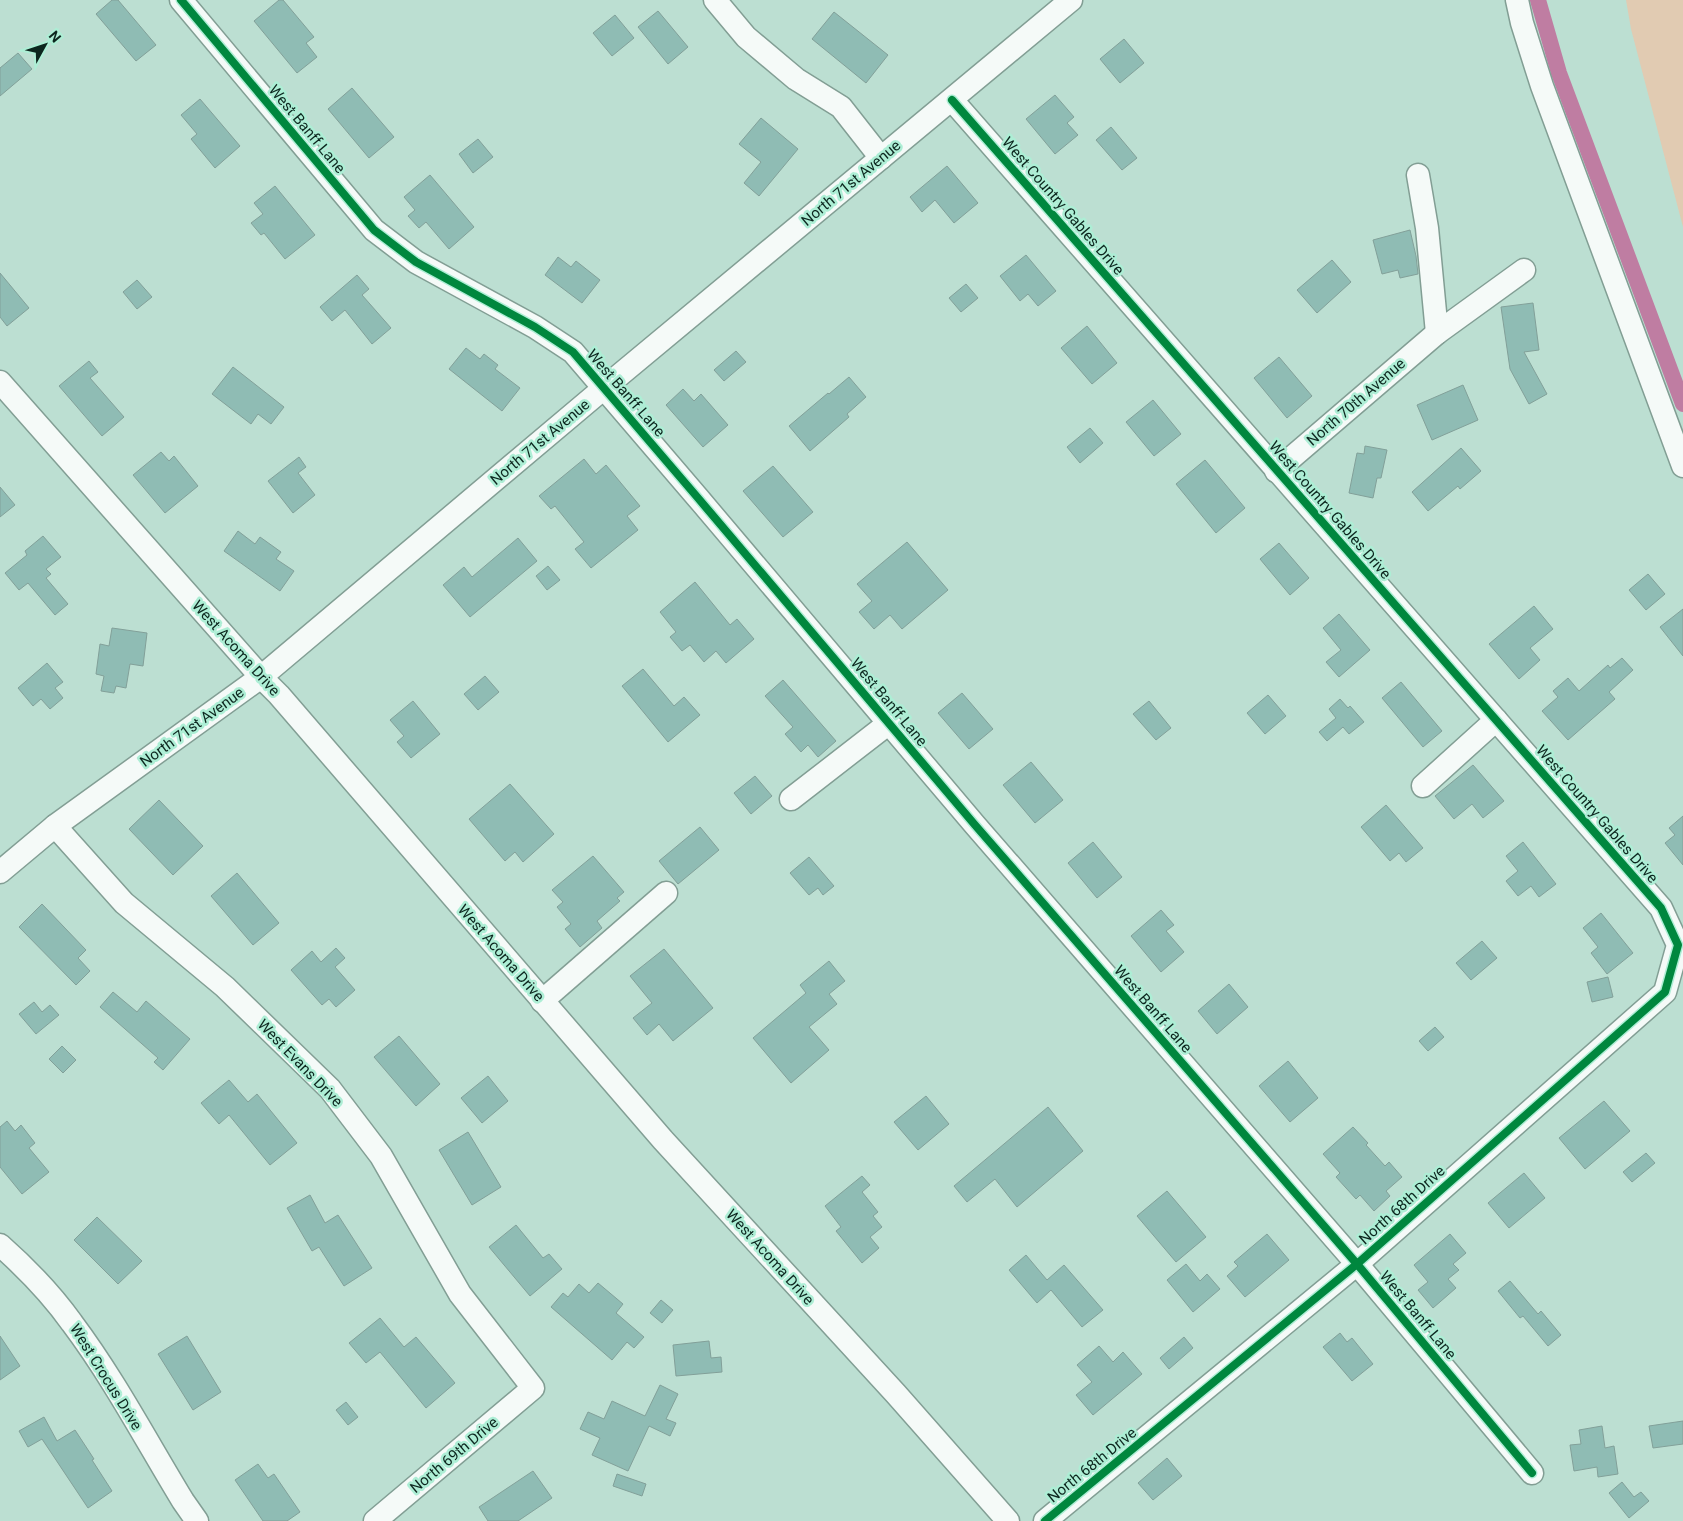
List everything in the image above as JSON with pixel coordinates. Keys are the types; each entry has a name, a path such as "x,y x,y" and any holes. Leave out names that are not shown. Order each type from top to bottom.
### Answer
{"street":[{"name":"West Banff Lane","path":"181,0 374,230 416,262 535,327 573,352 981,833 1357,1264 1532,1473"},
{"path":"715,0 746,37 796,79 841,107 881,158"},
{"name":"North 71st Avenue","path":"0,872 55,826 261,677 604,388 1071,0"},
{"path":"1517,0 1522,23 1542,86 1683,466"},
{"name":"West Country Gables Drive","path":"952,100 1661,908 1678,945"},
{"path":"1418,175 1426,228 1437,333"},
{"name":"North 70th Avenue","path":"1276,470 1437,333 1524,270"},
{"name":"West Acoma Drive","path":"0,382 286,703 669,1147 896,1394 1008,1521"},
{"path":"1423,786 1496,720"},
{"path":"791,799 889,724"},
{"name":"West Evans Drive","path":"55,826 124,903 225,987 330,1089 381,1156 460,1294 533,1388"},
{"path":"542,1001 666,893"},
{"name":"North 68th Drive","path":"1045,1521 1357,1264 1664,992 1678,945"},
{"name":"West Crocus Drive","path":"0,1245 24,1267 71,1321 93,1353 197,1521"},
{"name":"North 69th Drive","path":"375,1521 533,1388"}],"shaded area":[{"path":"1626,0 1683,0 1683,227 1631,29"}],"building":[{"path":"112,0 118,0 156,45 136,61 96,14"},
{"path":"279,0 283,0 314,37 306,43 317,57 297,73 254,21"},
{"path":"658,11 688,47 668,64 638,27"},
{"path":"834,12 888,55 866,83 812,39"},
{"path":"615,15 634,38 612,56 593,33"},
{"path":"1124,39 1144,63 1120,83 1100,59"},
{"path":"18,53 32,69 0,96 0,68"},
{"path":"352,88 394,137 369,158 328,109"},
{"path":"1055,95 1074,117 1067,123 1078,135 1055,154 1026,119"},
{"path":"200,99 240,146 215,168 191,139 197,134 181,115"},
{"path":"761,118 798,149 759,196 744,183 761,162 739,144"},
{"path":"1111,127 1137,158 1122,170 1096,140"},
{"path":"478,139 493,157 473,173 459,154"},
{"path":"947,166 978,203 954,223 935,200 922,212 910,197"},
{"path":"430,175 474,227 449,249 426,222 419,228 408,216 415,210 404,197"},
{"path":"275,186 315,235 285,259 264,233 261,235 251,223 263,214 254,203"},
{"path":"1410,230 1418,274 1400,278 1398,270 1382,274 1373,240"},
{"path":"1026,255 1056,291 1038,306 1028,294 1020,301 1000,276"},
{"path":"558,257 571,267 576,261 600,280 582,303 545,275"},
{"path":"1332,260 1351,282 1317,313 1297,290"},
{"path":"0,273 29,308 7,326 0,317"},
{"path":"357,275 369,289 362,295 391,328 372,344 345,310 332,321 320,307"},
{"path":"137,280 152,297 137,309 123,292"},
{"path":"966,284 978,298 961,312 949,298"},
{"path":"1533,303 1539,350 1524,352 1547,394 1529,404 1510,369 1501,307"},
{"path":"1087,326 1117,363 1092,384 1061,348"},
{"path":"466,348 480,359 484,354 498,365 495,369 520,388 502,411 449,369"},
{"path":"736,351 746,362 724,381 714,370"},
{"path":"1279,357 1312,396 1287,418 1254,378"},
{"path":"89,361 98,372 90,378 124,417 102,436 59,386"},
{"path":"233,367 284,407 271,424 258,414 251,424 212,394"},
{"path":"849,377 866,397 847,414 849,417 810,451 789,426"},
{"path":"1463,385 1478,420 1432,440 1417,405"},
{"path":"683,389 694,401 701,394 728,425 703,447 666,405"},
{"path":"1153,400 1181,434 1154,456 1126,422"},
{"path":"1090,428 1103,443 1080,463 1067,447"},
{"path":"1365,446 1387,450 1381,478 1377,478 1373,498 1349,493 1357,453 1364,454"},
{"path":"1461,448 1481,471 1460,489 1458,486 1428,511 1412,492"},
{"path":"161,452 169,461 174,456 198,486 165,513 133,475"},
{"path":"299,457 306,467 298,473 315,495 293,513 268,481"},
{"path":"584,459 596,474 606,465 640,506 627,516 638,530 591,568 575,549 584,542 555,506 551,509 539,496"},
{"path":"1205,460 1245,508 1216,533 1176,484"},
{"path":"773,466 813,512 783,537 743,491"},
{"path":"0,487 15,505 0,517"},
{"path":"238,531 255,544 260,537 281,552 276,559 294,571 280,591 224,551"},
{"path":"43,536 61,557 46,569 51,574 46,578 68,604 55,615 28,583 19,590 5,573 27,555 25,551"},
{"path":"518,538 537,561 470,617 443,585 464,567 472,577"},
{"path":"907,542 948,590 902,629 890,615 874,629 859,612 872,601 857,584"},
{"path":"1279,543 1309,578 1290,595 1260,559"},
{"path":"548,566 560,580 547,590 536,576"},
{"path":"1648,574 1665,594 1646,610 1629,590"},
{"path":"695,582 730,625 737,619 754,639 726,663 716,651 704,662 690,645 682,651 670,637 676,632 660,612"},
{"path":"1534,606 1553,629 1530,648 1540,660 1519,679 1489,644"},
{"path":"1683,609 1683,656 1660,627"},
{"path":"1339,614 1370,650 1339,677 1326,662 1341,650 1323,628"},
{"path":"112,628 147,633 143,666 130,664 126,688 116,686 114,693 101,691 104,676 96,674 100,644 109,646"},
{"path":"1622,658 1633,670 1609,692 1615,699 1568,740 1542,711 1558,697 1553,691 1568,678 1579,691 1608,665 1610,668"},
{"path":"47,663 63,682 55,688 63,698 50,709 41,699 33,706 18,688"},
{"path":"643,669 674,706 684,697 700,715 668,742 622,686"},
{"path":"485,676 499,692 478,710 464,694"},
{"path":"783,680 836,741 818,757 808,745 801,752 785,734 793,727 765,696"},
{"path":"1401,682 1442,731 1423,747 1382,698"},
{"path":"962,693 993,729 969,749 938,713"},
{"path":"1268,695 1286,716 1265,734 1247,713"},
{"path":"1340,699 1348,708 1350,706 1364,722 1349,734 1343,727 1327,741 1319,732 1336,718 1329,709"},
{"path":"413,701 440,734 411,758 397,742 404,736 390,720"},
{"path":"1149,701 1171,728 1156,740 1133,714"},
{"path":"1031,762 1063,800 1035,823 1003,785"},
{"path":"1473,765 1504,801 1483,818 1472,804 1454,819 1435,796"},
{"path":"755,776 772,796 751,814 734,793"},
{"path":"510,784 554,834 523,862 515,852 505,861 469,819"},
{"path":"159,800 203,846 173,875 129,829"},
{"path":"1386,805 1423,848 1406,862 1399,853 1390,861 1361,827"},
{"path":"1683,816 1683,865 1665,843 1675,835 1669,828"},
{"path":"700,827 719,850 678,884 659,861"},
{"path":"1093,842 1122,877 1097,898 1068,863"},
{"path":"1523,842 1556,884 1539,897 1531,886 1518,896 1506,881 1518,871 1506,856"},
{"path":"593,856 624,892 617,898 620,901 597,921 602,928 580,947 565,929 571,924 557,907 563,902 552,890"},
{"path":"809,857 834,886 823,895 818,888 809,895 790,873"},
{"path":"237,873 279,923 253,945 211,896"},
{"path":"42,904 86,950 78,958 90,971 76,985 19,927"},
{"path":"1161,910 1174,925 1166,931 1184,952 1161,972 1131,936"},
{"path":"1601,913 1633,953 1607,974 1591,953 1598,947 1583,928"},
{"path":"1482,941 1497,958 1471,980 1456,963"},
{"path":"336,948 345,958 335,967 355,990 336,1007 329,999 322,1005 291,970 312,951 321,962"},
{"path":"664,949 713,1008 673,1041 659,1024 647,1035 633,1018 652,1003 630,976"},
{"path":"829,961 845,981 829,994 837,1004 809,1027 829,1050 791,1083 753,1038 806,993 800,985"},
{"path":"1608,977 1613,997 1592,1002 1587,982"},
{"path":"1229,984 1248,1007 1217,1034 1198,1011"},
{"path":"113,992 137,1012 146,1001 190,1039 163,1070 154,1062 158,1058 100,1007"},
{"path":"34,1002 42,1012 50,1005 59,1015 36,1034 19,1014"},
{"path":"1435,1027 1444,1037 1428,1051 1419,1041"},
{"path":"399,1036 440,1084 416,1106 374,1057"},
{"path":"62,1046 76,1060 63,1073 49,1059"},
{"path":"1288,1061 1318,1098 1290,1122 1259,1086"},
{"path":"488,1076 508,1101 482,1123 461,1098"},
{"path":"229,1080 248,1102 257,1094 297,1143 270,1165 229,1115 219,1124 201,1103"},
{"path":"926,1096 949,1124 918,1150 894,1122"},
{"path":"1604,1101 1630,1131 1585,1169 1559,1138"},
{"path":"1048,1107 1083,1151 1017,1207 995,1179 967,1202 954,1186"},
{"path":"7,1121 15,1131 21,1125 35,1143 29,1148 49,1172 22,1194 0,1167 0,1127"},
{"path":"1353,1127 1385,1166 1389,1162 1402,1177 1386,1191 1390,1196 1374,1211 1360,1195 1356,1199 1336,1177 1340,1173 1323,1154"},
{"path":"468,1132 501,1187 472,1205 439,1150"},
{"path":"1646,1153 1655,1163 1632,1182 1623,1172"},
{"path":"1524,1173 1545,1198 1509,1228 1488,1203"},
{"path":"862,1176 870,1185 862,1192 878,1212 873,1216 882,1227 870,1237 879,1248 862,1263 836,1231 841,1227 825,1206"},
{"path":"1167,1191 1206,1237 1176,1262 1137,1216"},
{"path":"310,1195 325,1223 338,1215 372,1268 344,1286 319,1247 312,1251 287,1208"},
{"path":"97,1217 142,1261 118,1284 74,1240"},
{"path":"516,1225 543,1258 549,1254 562,1269 530,1296 489,1247"},
{"path":"1267,1234 1289,1260 1245,1297 1227,1276 1238,1266 1234,1262"},
{"path":"1450,1234 1466,1253 1453,1264 1459,1270 1448,1279 1456,1288 1433,1308 1418,1290 1428,1282 1414,1265"},
{"path":"1026,1255 1047,1280 1064,1265 1103,1310 1082,1327 1051,1290 1037,1303 1009,1270"},
{"path":"1186,1264 1200,1281 1207,1274 1220,1289 1193,1312 1167,1280"},
{"path":"1510,1281 1538,1314 1541,1311 1561,1335 1548,1346 1523,1316 1520,1318 1498,1291"},
{"path":"598,1283 623,1304 616,1313 644,1337 634,1348 627,1342 612,1360 551,1307 563,1293 568,1297 579,1284 589,1293"},
{"path":"661,1300 673,1310 662,1323 650,1313"},
{"path":"380,1318 404,1347 416,1337 455,1383 426,1408 380,1352 366,1363 349,1343"},
{"path":"1340,1333 1347,1342 1352,1338 1373,1364 1352,1381 1323,1347"},
{"path":"0,1336 20,1366 0,1380"},
{"path":"187,1336 221,1392 193,1410 158,1354"},
{"path":"1184,1337 1193,1348 1169,1369 1160,1358"},
{"path":"709,1341 711,1358 721,1357 722,1372 676,1376 673,1345"},
{"path":"1099,1346 1113,1362 1123,1352 1142,1374 1093,1415 1076,1395 1092,1382 1077,1365"},
{"path":"660,1385 678,1394 666,1419 676,1423 670,1436 649,1426 628,1471 592,1455 600,1438 580,1429 588,1412 604,1419 612,1401 645,1416"},
{"path":"346,1402 358,1417 348,1425 336,1410"},
{"path":"44,1417 57,1441 75,1430 112,1491 88,1508 42,1439 28,1447 19,1431"},
{"path":"1683,1421 1683,1444 1653,1448 1649,1426"},
{"path":"1602,1426 1605,1448 1614,1446 1618,1474 1598,1477 1597,1467 1574,1471 1570,1445 1581,1444 1579,1430"},
{"path":"1167,1458 1182,1476 1153,1500 1138,1483"},
{"path":"258,1464 268,1478 274,1474 300,1512 287,1521 263,1521 235,1480"},
{"path":"533,1471 552,1498 518,1521 488,1521 479,1507"},
{"path":"617,1474 646,1484 642,1496 613,1486"},
{"path":"1622,1482 1634,1497 1641,1492 1649,1501 1629,1518 1609,1493"}],"waterway":[{"path":"1538,0 1559,73 1683,404"}],"cycle path":[{"path":"181,0 374,230 416,262 535,327 573,352 975,825 1357,1264 1532,1473"},
{"path":"952,100 1661,908 1678,945 1665,992 1357,1264 1045,1521"}]}
